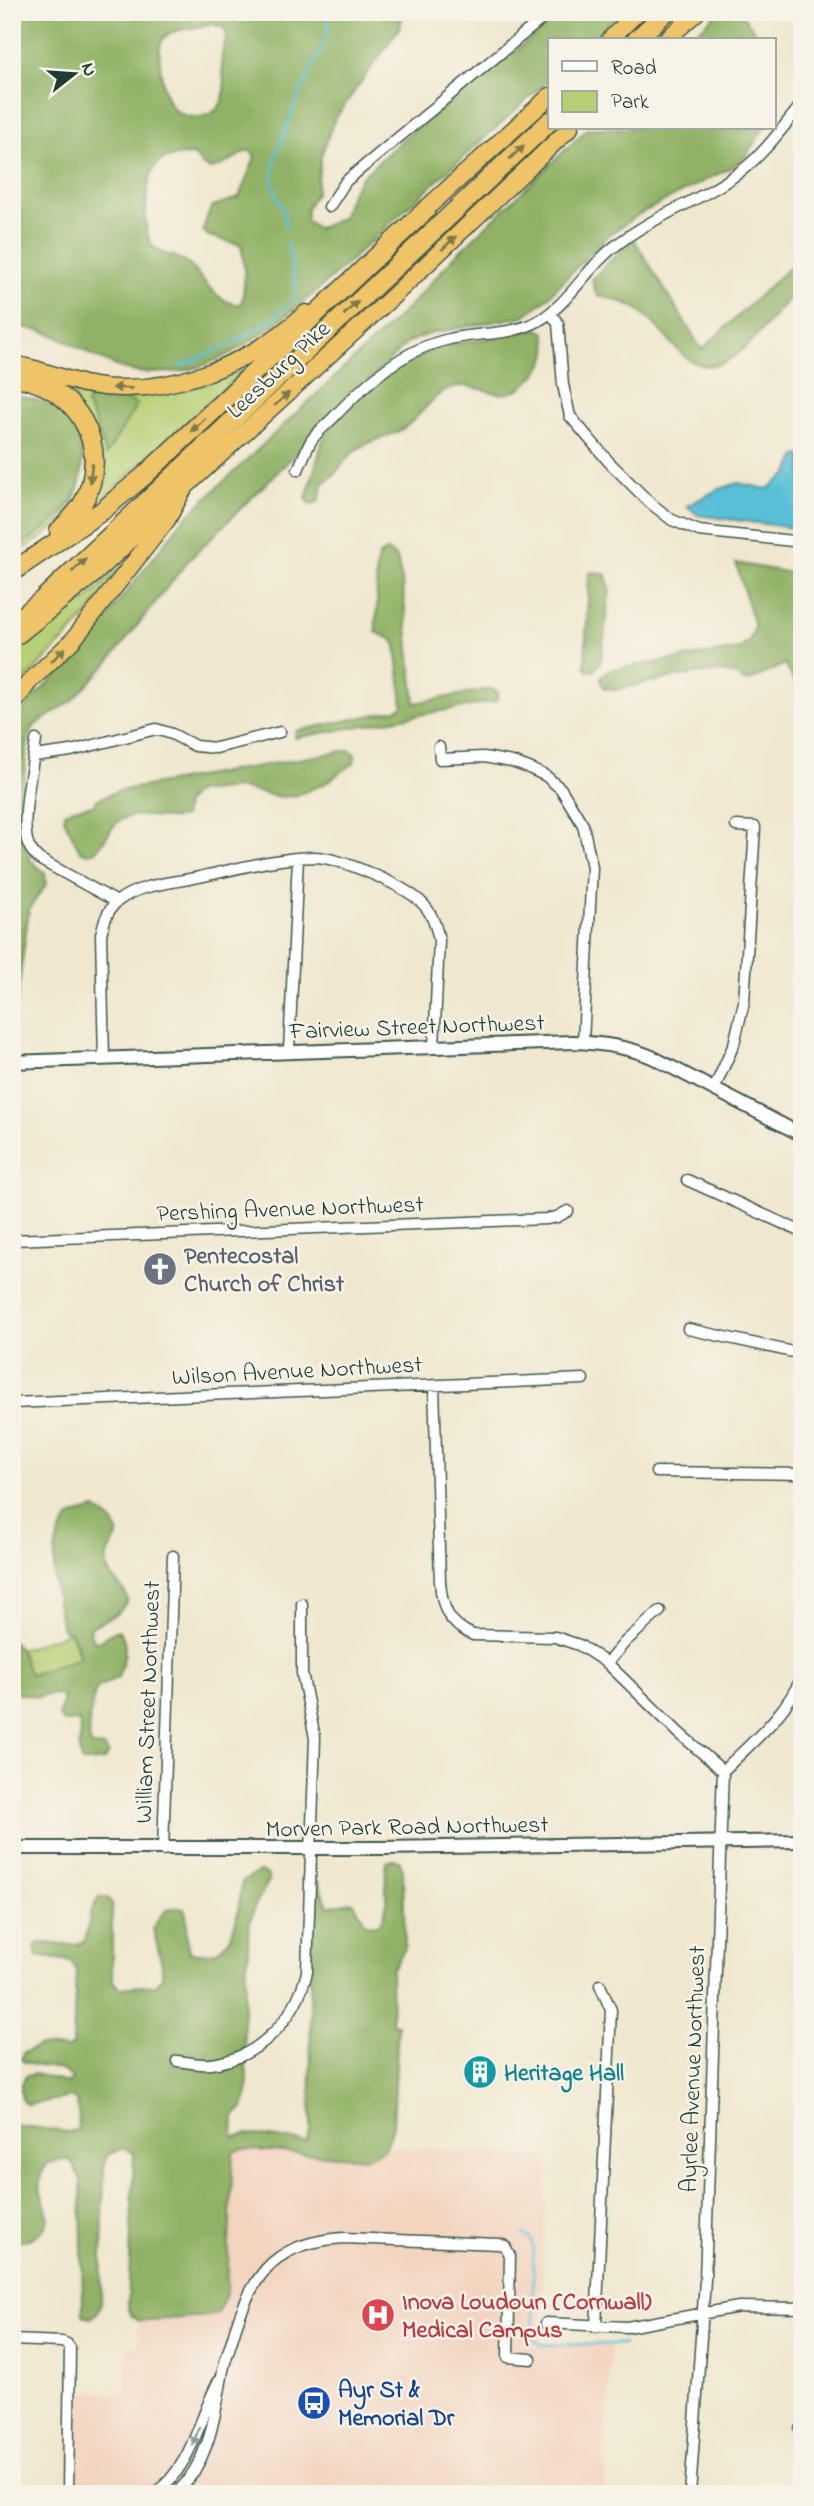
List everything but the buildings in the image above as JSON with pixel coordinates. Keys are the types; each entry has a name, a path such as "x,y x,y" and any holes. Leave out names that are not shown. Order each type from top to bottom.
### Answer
{"highway":[{"path":"611,38 638,12"},
{"path":"638,38 666,12"},
{"path":"668,38 697,12"},
{"name":"Leesburg Pike","path":"12,572 102,511 144,476 548,98"},
{"path":"12,629 19,619 548,123"},
{"name":"Leesburg Pike","path":"12,639 93,574 400,290 568,130"},
{"path":"12,364 35,368 84,384 126,389 179,382 231,363 267,343 296,322 375,248 426,210"},
{"path":"12,377 27,378 43,384 75,407 90,438 91,480 84,501 36,558"},
{"path":"12,706 29,682 80,631 167,520 184,488"}],"street":[{"path":"329,207 345,181 550,12"},
{"path":"298,470 312,440 360,389 393,364 439,341 519,328 537,322 550,313 613,247 653,220 740,172 761,154 802,104"},
{"path":"550,313 558,323 563,385 570,416 609,462 649,502 672,520 699,531 802,542"},
{"path":"34,756 71,751 156,729 195,746 216,748 280,732"},
{"path":"36,740 25,822 30,849 39,859 117,902"},
{"path":"439,747 440,760 493,759 512,762 546,776 561,789 583,825 592,867 583,1042"},
{"path":"713,1089 734,1044 744,1002 755,827 736,826"},
{"path":"289,1051 298,858"},
{"path":"104,1058 101,934 107,914 117,902 142,889 298,858 328,859 348,865 393,885 419,900 427,908 433,918 439,940 434,1046"},
{"name":"Fairview Street Northwest","path":"12,1062 583,1042 638,1051 802,1135"},
{"path":"687,1180 802,1232"},
{"name":"Pershing Avenue Northwest","path":"12,1240 546,1219 568,1211"},
{"path":"688,1329 802,1354"},
{"name":"Wilson Avenue Northwest","path":"12,1403 583,1378"},
{"path":"434,1385 441,1600 448,1617 463,1630 483,1637 555,1637 568,1640 596,1654 723,1771 785,1707 802,1676"},
{"path":"656,1472 802,1474"},
{"name":"William Street Northwest","path":"163,1850 173,1556"},
{"path":"177,2061 209,2064 243,2056 267,2041 296,2003 307,1972 315,1738 302,1673 302,1604"},
{"path":"607,1663 626,1641 660,1611"},
{"name":"Ayrlee Avenue Northwest","path":"690,2494 708,2203 723,1771"},
{"name":"Morven Park Road Northwest","path":"12,1848 310,1849 802,1841"},
{"path":"596,2327 611,2010 600,1985"},
{"path":"176,2494 203,2457 211,2434 222,2373 243,2304 262,2272 272,2261 293,2247 319,2239 344,2238 505,2246 510,2256 508,2357 531,2359"},
{"path":"546,2323 627,2327 760,2306 802,2308"},
{"path":"12,2340 67,2344 71,2356 68,2494"},
{"path":"155,2494 170,2481 186,2460 206,2405 222,2373"}],"shaded area":[{"name":"Inova Loudoun (Cornwall) Medical Campus","path":"233,2137 548,2157 541,2341 611,2347 604,2494 67,2494 70,2392 125,2393 127,2350 140,2342 139,2321 218,2314 227,2289"}],"green space":[{"path":"12,12 278,12 296,20 308,18 307,12 403,12 400,27 334,120 321,156 316,193 307,208 306,220 317,229 342,218 352,192 362,177 404,138 561,12 620,12 593,38 548,38 548,81 294,310 232,353 201,366 172,372 130,371 43,331 12,327","holes":["212,24 223,27 227,34 222,53 223,99 213,112 206,115 190,117 182,114 175,110 167,99 160,46 165,36 175,31","250,150 255,157 239,197 211,208 203,231 209,236 241,245 244,289 241,304 233,304 211,290 187,263 153,247 146,226 147,193 154,168 166,158 194,155 202,165 210,169"]},
{"path":"718,12 740,12 760,38 691,38"},
{"path":"586,130 763,130 745,157 732,167 641,213 607,236 544,301 524,316 432,333 408,342 187,562 107,664 72,701 35,725 29,736 26,754 21,820 24,845 31,861 45,873 46,885 29,909 12,1038 12,736 16,723 29,702 77,655 183,520 409,307 455,256"},
{"path":"633,238 702,350 802,255 802,283 749,344 723,363 708,366 694,362 682,354 634,307 598,296 592,279"},
{"path":"538,329 545,333 546,357 539,370 522,387 505,393 460,386 450,388 436,397 401,430 352,453 332,477 323,483 319,501 312,505 306,499 323,440 343,412 390,372 438,347"},
{"path":"245,369 83,517 93,495 74,394 79,388 152,396 211,382"},
{"path":"12,395 41,402 66,417 77,435 82,468 73,498 61,514 12,551"},
{"path":"92,395 121,398 137,405 106,455 86,404"},
{"path":"77,490 68,512 60,521 12,557 12,551 57,517"},
{"path":"387,551 397,558 402,581 415,703 491,689 498,692 496,701 295,738 296,731 396,710 403,706 396,646 393,640 376,632 377,564 380,554"},
{"path":"129,559 87,616 12,694 12,651 77,601 81,605"},
{"path":"736,563 802,575 802,696 785,664 747,682 733,674 710,672 615,690 605,688 601,676 609,670 740,649 749,641 755,628"},
{"path":"589,573 605,574 610,588 601,661 594,671 588,671 585,666"},
{"path":"349,750 355,754 354,763 324,784 294,796 281,797 239,788 196,792 186,802 184,817 126,817 114,825 102,844 93,852 80,851 64,819 65,813 72,809 93,805 96,800 118,791"},
{"path":"96,1509 111,1520 118,1532 108,1553 108,1571 128,1601 118,1613 91,1627 90,1633 94,1642 118,1630 124,1641 125,1653 118,1677 98,1687 90,1717 89,1734 92,1746 104,1747 109,1754 103,1761 82,1762 79,1721 63,1722 58,1715 63,1703 62,1696 57,1694 36,1697 12,1692 12,1640 20,1650 30,1675 79,1658 77,1644 70,1632 63,1630 60,1618 55,1588 55,1556 62,1528 70,1518"},
{"path":"70,1632 80,1658 30,1676 20,1650"},
{"path":"400,1861 403,1870 405,1949 391,1970 392,2024 398,2025 393,2126 386,2147 367,2158 242,2149 233,2152 227,2289 218,2314 139,2321 128,2309 134,2154 124,2148 107,2155 104,2168 101,2304 91,2318 83,2315 81,2181 74,2165 68,2159 48,2163 41,2175 41,2190 48,2218 42,2231 28,2240 12,2240 12,2125 69,2132 77,2130 79,2119 77,2101 70,2097 28,2105 21,2094 21,2085 26,2076 36,2074 69,2084 72,2078 61,2070 21,2060 23,2053 39,2046 68,2048 73,2045 76,1969 71,1961 37,1956 35,1948 38,1943 77,1945 85,1941 91,1912 99,1897 107,1897 112,1904 112,1980 119,1988 156,1985 162,1978 162,1965 153,1928 162,1915 169,1909 184,1908 189,1952 217,1951 224,1945 233,1929 242,1882 259,1872 267,1874 269,1881 257,1901 250,1921 243,2022 248,2093 243,2107 234,2117 233,2137 247,2134 306,2142 311,2131 310,1946 318,1883 328,1906 354,1903 366,1924 376,1924 382,1920 385,1913 387,1862"}],"water":[{"path":"802,455 802,529 698,515 687,506 717,490 738,483 767,489 788,474 797,456"}],"waterway":[{"path":"286,227 283,210 272,183 275,158 297,100 326,38 330,12"},
{"path":"179,367 257,329 297,296 288,244"},
{"path":"524,2234 533,2246 534,2340 543,2345 624,2344"}],"place":[{"name":"Pentecostal Church of Christ","path":"160,1269"},
{"name":"Heritage Hall","path":"480,2072"},
{"name":"Inova Loudoun (Cornwall) Medical Campus","path":"378,2315"},
{"name":"Ayr St & Memorial Dr","path":"314,2403"}]}
